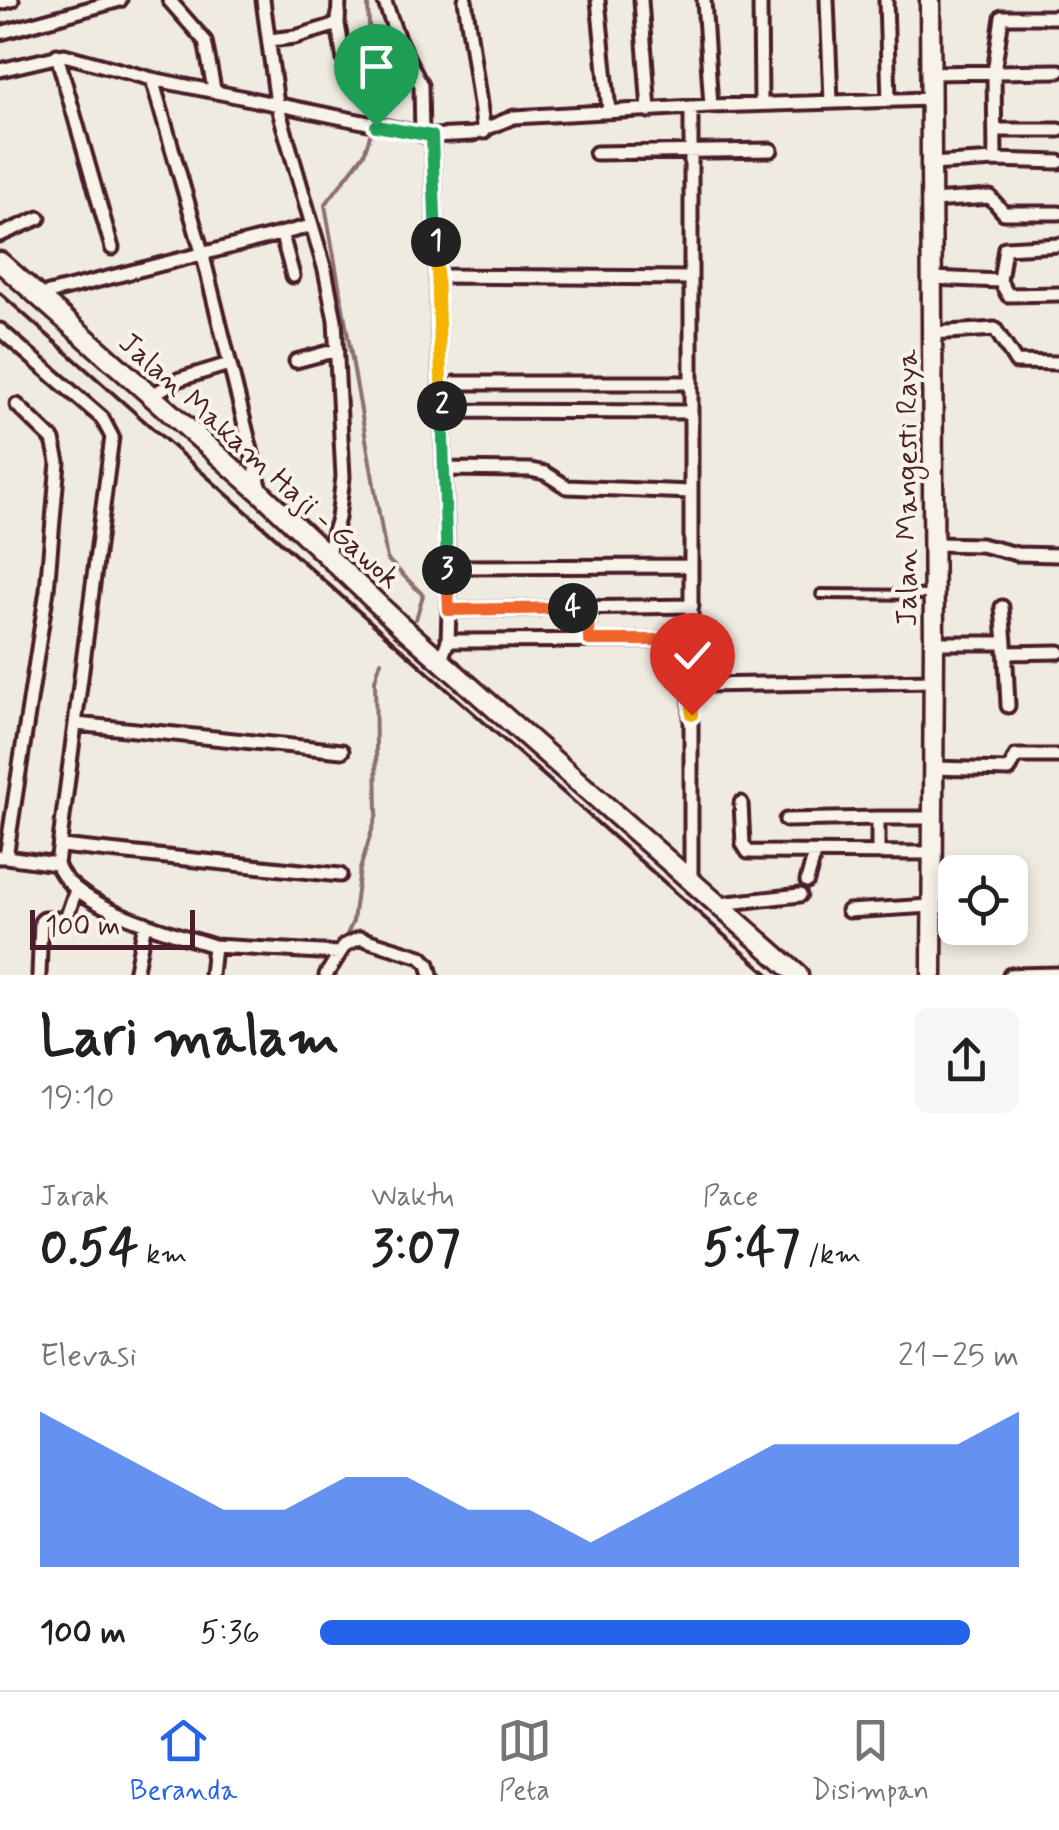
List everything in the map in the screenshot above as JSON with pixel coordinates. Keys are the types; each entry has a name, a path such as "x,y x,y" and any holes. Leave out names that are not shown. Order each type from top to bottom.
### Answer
{"street":[{"path":"0,3 12,0"},
{"path":"0,32 120,0"},
{"path":"169,0 205,41 214,89"},
{"path":"263,0 277,104 331,295 343,478 338,518 327,556"},
{"path":"340,0 338,24 344,60"},
{"path":"384,0 421,84 427,135 449,610 444,650 589,640 692,640"},
{"path":"465,0 484,132"},
{"path":"598,0 608,112"},
{"path":"641,0 649,111"},
{"path":"704,0 711,106"},
{"path":"760,0 761,104"},
{"path":"827,0 831,102"},
{"path":"886,0 889,100"},
{"name":"Jalan Mangesti Raya","path":"930,0 932,975"},
{"path":"995,160 994,72 1002,17 1059,18"},
{"path":"268,40 338,24"},
{"path":"0,70 57,55 152,79 427,135 484,132 510,118 711,106 929,100"},
{"path":"57,55 112,248"},
{"path":"930,73 1059,71"},
{"path":"152,79 202,252 262,494"},
{"path":"691,879 692,108"},
{"path":"995,130 1059,130"},
{"path":"596,153 772,150"},
{"path":"931,164 1059,162"},
{"path":"932,201 990,197 1004,213 1059,213"},
{"path":"0,235 39,218"},
{"path":"38,296 311,226"},
{"path":"282,234 292,276"},
{"path":"1059,245 1005,248 1000,281 1008,295 1059,294"},
{"name":"Jalan Makam Haji - Gawok","path":"0,262 262,494 407,631 444,650 798,975"},
{"path":"443,276 691,278"},
{"path":"932,278 1000,281"},
{"path":"932,333 996,329 1016,362 1059,363"},
{"path":"0,330 102,418 112,437 56,864 64,880 76,890 145,923 214,946 334,952"},
{"path":"296,361 337,350"},
{"path":"150,396 180,379 230,364"},
{"path":"455,383 691,383"},
{"path":"17,405 53,440 58,462 47,590 3,857 56,864"},
{"path":"442,411 691,412"},
{"path":"446,469 531,470 546,473 567,487 691,492"},
{"path":"934,544 981,544 1018,554 1059,555"},
{"path":"447,567 687,566"},
{"path":"449,610 692,606"},
{"path":"1002,607 1008,706"},
{"path":"588,608 589,640"},
{"path":"934,643 1059,652"},
{"path":"703,685 934,681"},
{"path":"76,724 342,751"},
{"path":"932,768 1009,770 1016,756 1059,756"},
{"path":"742,803 746,851 932,852"},
{"path":"878,818 878,851"},
{"path":"786,820 932,818"},
{"path":"60,846 340,875"},
{"path":"807,881 815,853"},
{"path":"39,975 40,922 66,919 76,890"},
{"path":"719,904 800,895"},
{"path":"848,911 931,906"},
{"path":"135,975 145,923"},
{"path":"326,975 334,952 350,941 364,939 421,957 431,975"},
{"path":"211,975 214,946"},
{"path":"1010,975 1059,974"}],"lane":[{"path":"821,594 933,595"}],"waterway":[{"path":"368,0 373,120"},
{"path":"372,129 364,154 325,205 387,559 423,595 416,619"},
{"path":"329,963 332,949 344,941 353,921 360,869 377,814 375,680 381,661"}],"railway":[{"path":"0,293 769,975"}],"route":[{"path":"376,126 432,136 449,610 588,608 589,640 692,640 692,715"}]}
